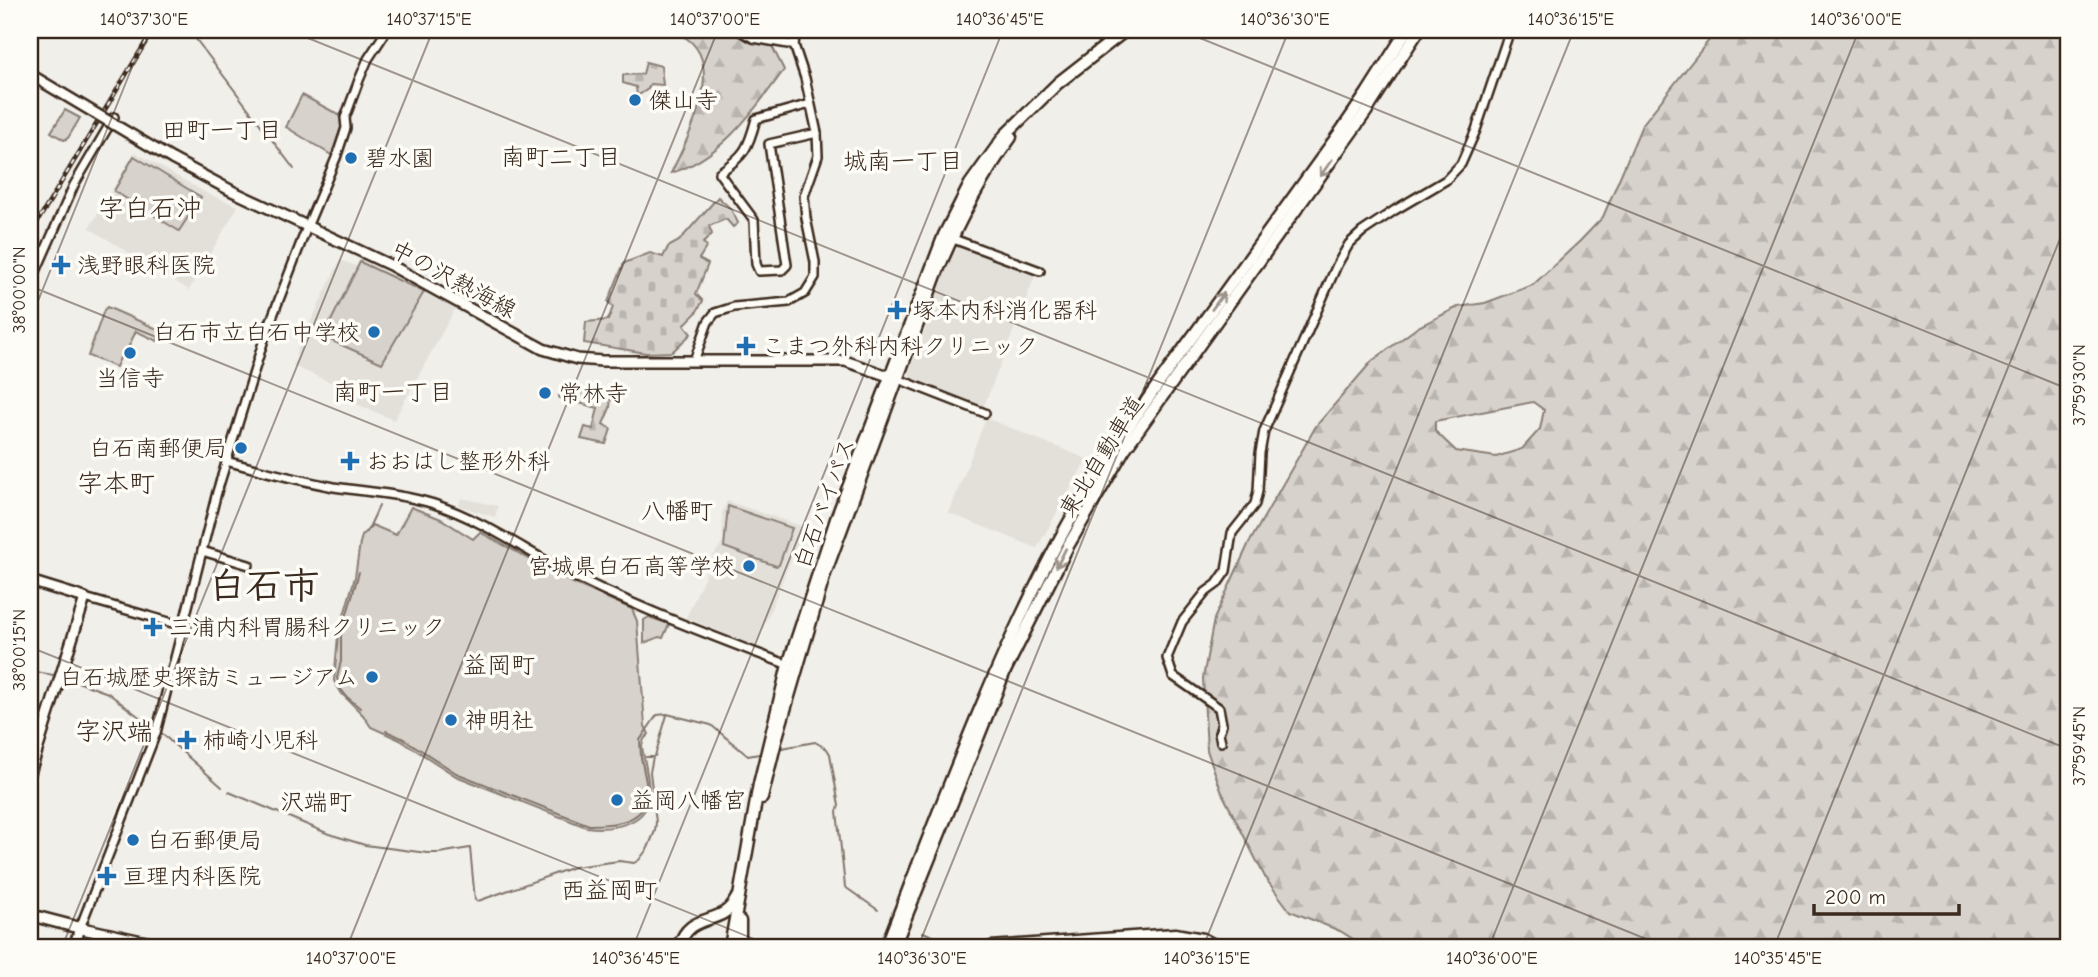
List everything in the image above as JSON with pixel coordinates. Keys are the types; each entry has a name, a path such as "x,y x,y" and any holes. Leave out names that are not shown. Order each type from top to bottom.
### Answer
{"highway":[{"name":"白石バイパス","path":"728,947 792,667 894,378 948,236 979,185 1035,106 1059,83 1126,30"},
{"name":"東北自動車道","path":"886,947 989,684 1058,542 1093,481 1143,406 1348,121 1407,30"},
{"name":"東北自動車道","path":"894,947 1005,671 1068,546 1124,450 1359,122 1419,30"},
{"name":"白石バイパス","path":"738,947 747,865"},
{"path":"679,947 688,929 728,912 739,892"},
{"path":"30,915 167,947"},
{"path":"711,919 728,925 728,947"},
{"path":"991,947 1175,934 1203,939 1218,947"}],"main road":[{"name":"中の沢熱海線","path":"30,75 172,159 307,227 392,266 531,343 561,355 588,361 845,361 894,378"},
{"path":"30,581 85,598 30,773"},
{"path":"74,947 80,928"}],"street":[{"path":"80,928 156,730 226,461 265,336 336,158 346,128 345,118 359,80 368,59 387,30"},
{"path":"738,30 753,38 794,45"},
{"path":"694,361 708,322 715,313 734,307 789,302 805,293 815,277 804,195 818,156 817,133 805,78 794,45 796,30"},
{"path":"1221,742 1219,708 1173,676 1167,658 1174,639 1182,622 1226,571 1232,533 1255,504 1259,453 1264,431 1336,265 1349,244 1362,232 1432,190 1456,171 1466,156 1510,30"},
{"path":"810,104 756,119 749,144 740,158 719,173 754,220 756,264 759,271 782,270 787,265 769,144 817,133"},
{"path":"30,285 74,185 114,117"},
{"path":"948,236 1040,271"},
{"path":"894,378 985,413"},
{"path":"226,461 276,475 334,487 408,497 433,504 481,524 567,572 644,608 792,667"},
{"path":"202,551 249,565"},
{"path":"85,598 183,626"}],"shaded area":[{"path":"135,152 208,194 238,206 189,290 89,228"},
{"path":"958,246 1035,276 984,406 910,377 909,371 939,285"},
{"name":"白石市立白石中学校","path":"360,259 455,309 394,420 335,395 339,386 293,366 297,356 295,355 340,260 356,266"},
{"path":"986,418 1087,459 1037,548 949,513"},
{"path":"461,498 498,506 495,517 459,506"},
{"name":"宮城県白石高等学校","path":"727,501 804,527 756,646 686,618 723,541 722,513"}],"green space":[{"path":"666,30 757,30 770,42 784,70 749,116 721,144 689,166 671,173 700,104 703,66 698,50 686,38"},
{"path":"1717,30 2068,30 2068,947 1366,947 1340,931 1290,911 1266,879 1222,793 1207,750 1203,678 1214,619 1248,545 1316,426 1372,361 1418,327 1458,307 1485,303 1533,285 1603,217 1642,125","holes":["1533,402 1544,410 1540,429 1522,449 1496,457 1456,451 1435,431 1435,421"]},
{"path":"646,62 661,66 663,85 650,84 648,89 637,96 636,87 623,83 623,75 643,74"},
{"path":"302,95 345,118 336,158 286,127"},
{"path":"65,110 80,118 64,140 51,132"},
{"path":"134,156 201,197 179,231 114,191"},
{"path":"718,197 731,209 738,223 733,227 726,219 709,226 712,234 703,243 707,246 699,259 708,264 696,294 703,301 684,325 691,334 672,352 646,353 584,343 586,322 608,320 613,307 608,302 624,263 650,253 663,257 668,247 679,241"},
{"path":"360,262 424,292 382,363 328,339 326,331"},
{"path":"107,307 162,331 157,341 136,331 116,367 88,356"},
{"path":"560,390 606,393 611,397 610,408 603,424 611,429 606,444 581,439 585,427 593,429 598,408 559,398"},
{"path":"728,506 792,528 779,565 724,547"},
{"path":"411,507 441,519 473,539 480,532 573,583 632,609 637,621 645,726 649,734 642,746 649,796 647,806 635,820 606,828 586,827 456,776 400,740 371,727 342,694 334,681 338,636 355,577 362,536 372,525 396,535"},
{"path":"649,617 669,624 663,638 644,643 644,620"}],"waterway":[{"path":"189,30 294,169"},
{"path":"367,532 379,506"},
{"path":"359,572 341,635 341,661 337,678 340,688 360,708"},
{"path":"30,671 59,676"},
{"path":"64,677 108,693 155,729"},
{"path":"641,757 640,740 657,715 667,714 711,725 748,756 759,754"},
{"path":"655,756 667,715"},
{"path":"386,731 404,739 456,773 589,825 628,820 642,809 647,790 641,757"},
{"path":"160,732 222,787"},
{"path":"782,748 815,742 830,754 839,806 837,811 845,887 878,910"},
{"path":"229,792 329,834 365,845 427,853 470,848 475,900 478,901 574,867 619,861 634,863 639,860 648,848 656,822 650,772 653,757 646,757"},
{"path":"923,932 947,942 978,944"}],"railway":[{"path":"30,234 153,30"}],"place":[{"name":"傑山寺","path":"635,100"},
{"name":"碧水園","path":"351,158"},
{"name":"浅野眼科医院","path":"61,265"},
{"name":"塚本内科消化器科","path":"897,310"},
{"name":"白石市立白石中学校","path":"374,332"},
{"name":"こまつ外科内科クリニック","path":"746,346"},
{"name":"当信寺","path":"130,353"},
{"name":"常林寺","path":"545,393"},
{"name":"白石南郵便局","path":"241,448"},
{"name":"おおはし整形外科","path":"350,461"},
{"name":"宮城県白石高等学校","path":"749,566"},
{"name":"三浦内科胃腸科クリニック","path":"153,627"},
{"name":"白石城歴史探訪ミュージアム","path":"372,677"},
{"name":"神明社","path":"451,720"},
{"name":"柿崎小児科","path":"187,740"},
{"name":"益岡八幡宮","path":"617,800"},
{"name":"白石郵便局","path":"133,840"},
{"name":"亘理内科医院","path":"107,876"}],"district":[{"name":"田町一丁目","path":"222,130"},
{"name":"南町二丁目","path":"561,157"},
{"name":"城南一丁目","path":"903,161"},
{"name":"字白石沖","path":"150,208"},
{"name":"南町一丁目","path":"393,392"},
{"name":"字本町","path":"116,483"},
{"name":"八幡町","path":"677,511"},
{"name":"白石市","path":"264,585"},
{"name":"益岡町","path":"499,665"},
{"name":"字沢端","path":"114,731"},
{"name":"沢端町","path":"316,802"},
{"name":"西益岡町","path":"609,890"}]}
